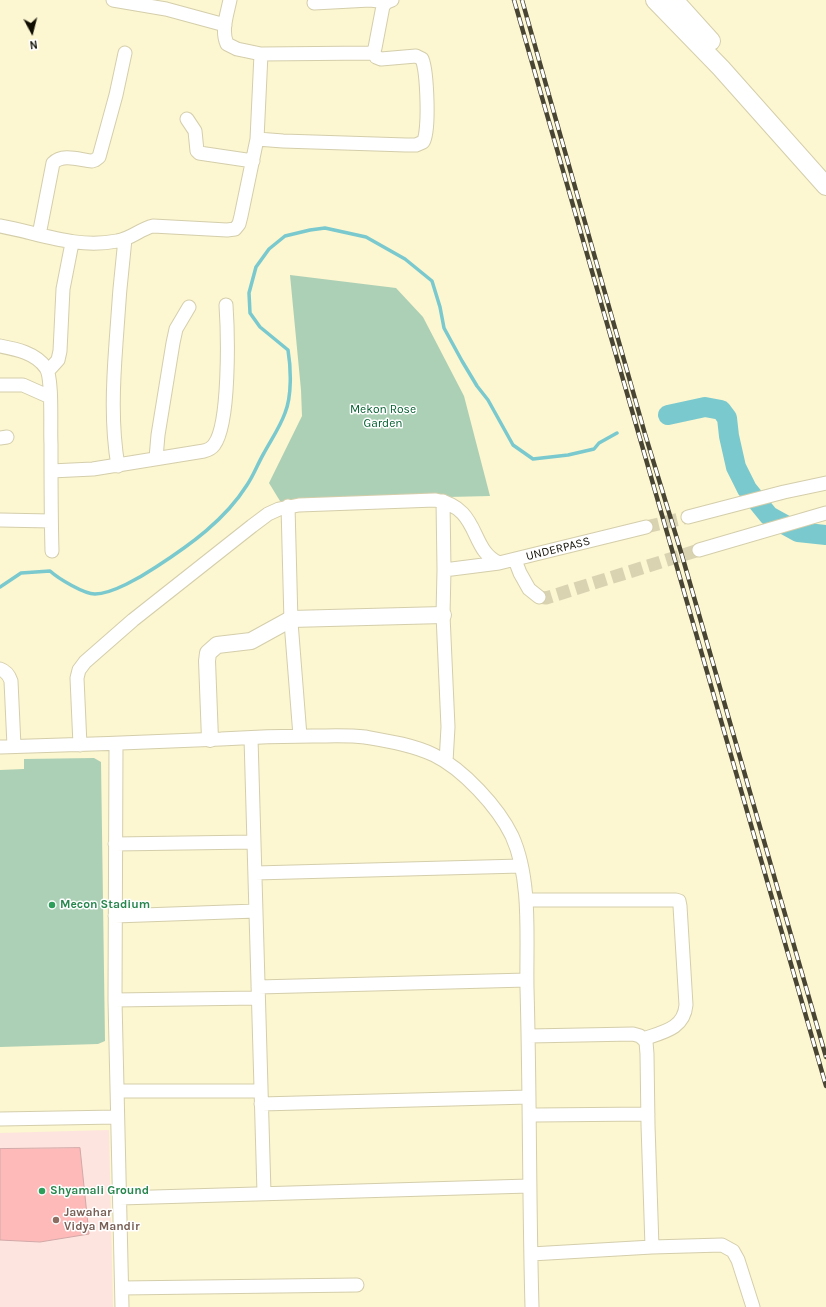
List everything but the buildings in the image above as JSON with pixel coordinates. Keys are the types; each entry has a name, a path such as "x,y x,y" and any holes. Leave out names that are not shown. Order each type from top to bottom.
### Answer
{"main road":[{"path":"655,0 721,68 826,186"},
{"path":"674,0 826,168"}],"street":[{"path":"113,0 166,9 225,24"},
{"path":"230,0 225,24 225,35 227,44 237,49 261,54 316,52 366,54 374,52"},
{"path":"314,2 370,0 389,1"},
{"path":"257,139 406,145 416,145 423,142 427,129 425,71 422,59 416,56 381,59 376,56 374,52 380,16 383,6 389,1"},
{"path":"39,235 53,163 56,160 63,158 92,161 99,157 116,95 125,53"},
{"path":"0,226 86,244 104,243 125,239 143,229 154,226 227,230 235,229 239,224 241,216 257,139 261,54"},
{"path":"187,119 195,131 197,151 199,153 253,161"},
{"path":"118,466 114,438 114,372 125,239"},
{"path":"48,371 59,356 61,344 63,288 72,242"},
{"path":"51,470 82,470 118,466 156,458 209,450 213,447 221,426 225,403 227,331 226,305"},
{"path":"156,458 158,435 176,329 189,307"},
{"path":"0,346 16,349 33,356 43,364 48,371 50,397 52,551"},
{"path":"0,385 23,385 50,397"},
{"path":"688,516 826,483"},
{"path":"80,745 77,678 79,670 85,662 133,620 268,514 288,506 312,503 416,500 443,501 460,510 486,554 490,559 499,563"},
{"path":"443,501 443,615 448,727 446,762"},
{"path":"288,506 291,619 300,736"},
{"path":"699,550 826,513"},
{"path":"0,520 51,520"},
{"name":"UNDERPASS","path":"539,597 529,589 515,560 646,528"},
{"path":"444,570 515,560"},
{"path":"210,739 208,653 217,646 252,641 291,619 443,615"},
{"path":"0,668 4,670 11,681 14,746"},
{"path":"0,746 116,744 300,736 363,737 414,748 434,755 446,762 468,780 501,818 511,835 518,851 526,900 529,1036 529,1186 532,1307"},
{"path":"251,738 264,1194"},
{"path":"116,744 115,1000 122,1307"},
{"path":"115,844 254,842"},
{"path":"255,873 521,866"},
{"path":"526,900 679,901 685,974 686,1013 677,1026 644,1039"},
{"path":"115,916 256,912"},
{"path":"115,1000 527,980"},
{"path":"529,1036 633,1034 640,1036 646,1042 652,1247"},
{"path":"117,1090 261,1098 528,1097"},
{"path":"536,1114 648,1114"},
{"path":"0,1119 117,1117"},
{"path":"120,1198 529,1186"},
{"path":"531,1254 652,1247 722,1245 729,1247 738,1260 753,1307"},
{"path":"122,1288 357,1285"}],"shaded area":[{"name":"Jawahar Vidya Mandir","path":"109,1130 113,1307 0,1307 0,1133"}],"green space":[{"name":"Mekon Rose Garden","path":"290,275 396,288 423,317 464,396 490,496 280,501 269,483 302,416 301,390"},
{"name":"Mecon Stadium","path":"94,758 101,762 105,1041 98,1044 0,1047 0,770 24,769 24,759"}],"waterway":[{"path":"0,587 21,573 50,571 65,582 85,592 95,594 110,591 143,575 194,541 218,521 238,498 252,477 281,423 289,399 290,365 288,350 260,327 250,313 249,293 256,267 269,249 285,236 325,228 366,237 405,259 432,281 440,307 444,328 462,361 477,386 488,400 513,445 533,459 568,455 594,449 599,443 617,433"},
{"path":"668,415 705,407 721,410 727,418 729,436 736,467 747,489 769,516 798,532 826,535"}],"tunnel":[{"path":"646,527 688,517"},
{"path":"539,597 546,598 699,550"}],"railway":[{"path":"514,0 826,1086"},
{"path":"522,0 645,434 681,552 826,1057"}],"place":[{"name":"Mecon Stadium","path":"52,905"},
{"name":"Shyamali Ground","path":"42,1191"},
{"name":"Jawahar Vidya Mandir","path":"56,1220"}]}
